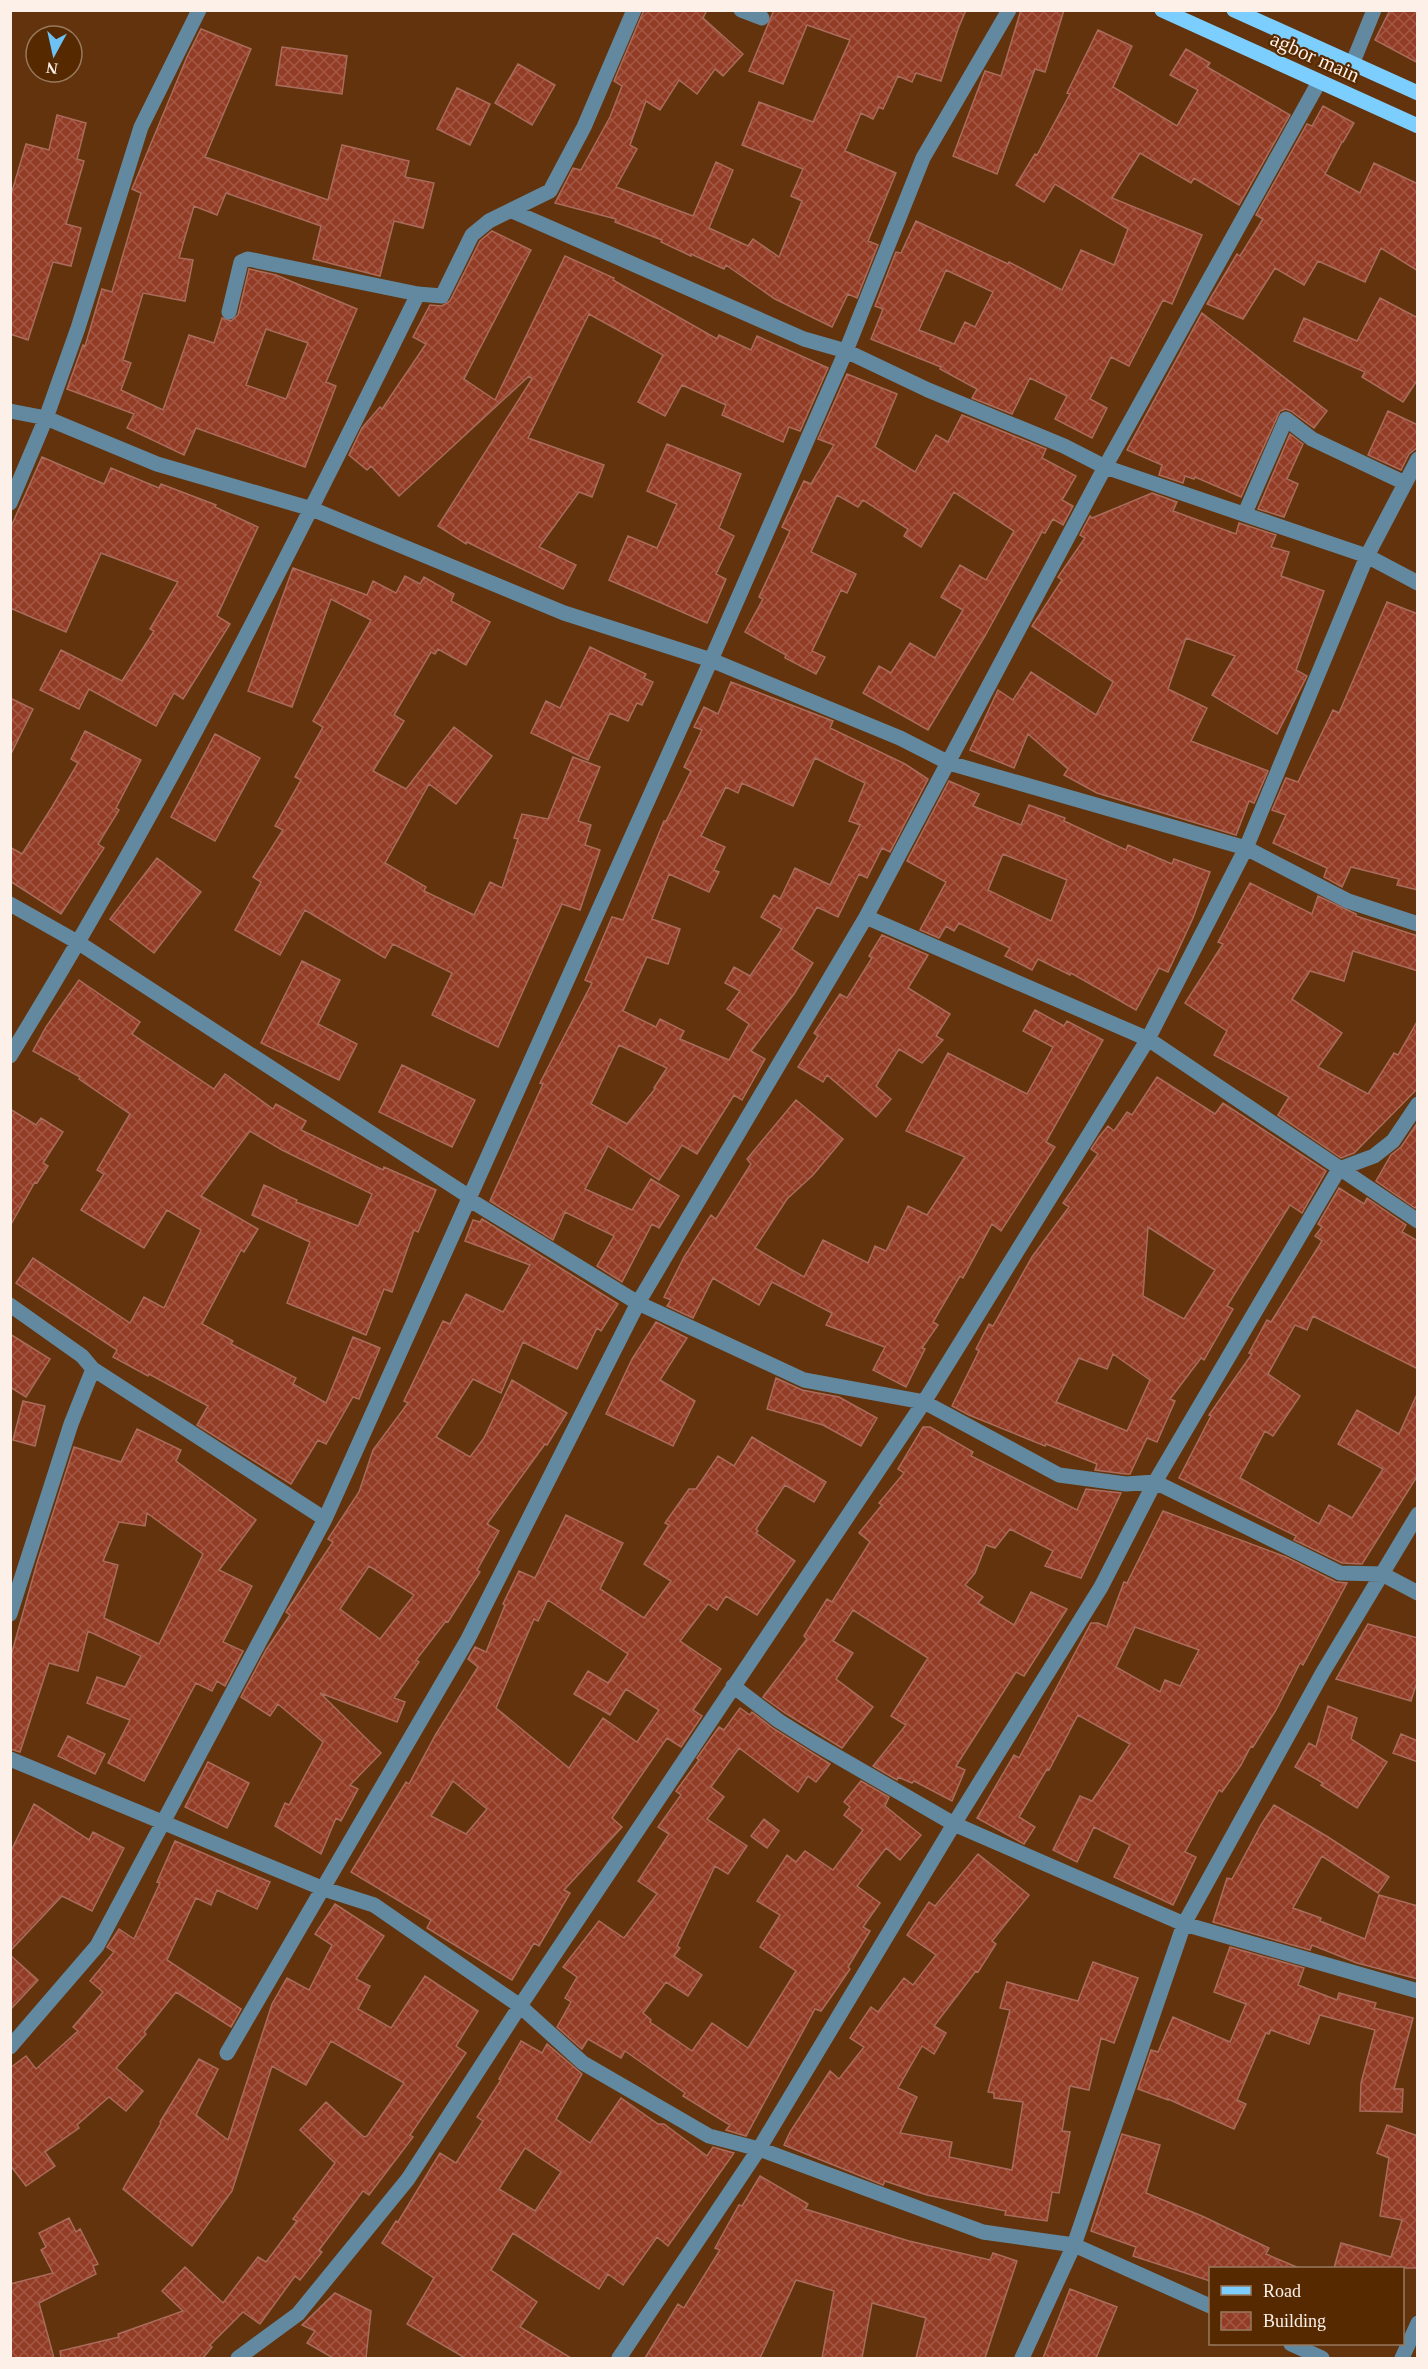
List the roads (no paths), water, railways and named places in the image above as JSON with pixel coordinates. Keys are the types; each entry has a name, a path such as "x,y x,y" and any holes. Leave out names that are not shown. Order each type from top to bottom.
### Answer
{"main road":[{"name":"agbor main","path":"1162,10 1180,14 1319,82 1418,126"},
{"name":"agbor main","path":"1234,10 1418,93"}],"street":[{"path":"10,503 46,418 78,328 141,127 199,10"},
{"path":"229,312 237,271 241,261 248,259 418,294 442,296 472,235 489,221 550,191 584,127 634,10"},
{"path":"741,10 762,18"},
{"path":"10,2048 97,1946 325,1519 711,660 846,351 923,158 1009,10"},
{"path":"1353,62 1374,10"},
{"path":"227,2053 468,1640 638,1303 866,917 1105,467 1319,82"},
{"path":"512,211 804,339 846,351 928,390 1064,446 1105,467 1367,556 1418,583"},
{"path":"10,1056 79,943 213,701 312,509 418,294"},
{"path":"10,411 46,418 157,464 312,509 564,613 711,660 900,738 949,763 1246,848 1348,901 1418,924"},
{"path":"1245,513 1287,419 1312,439 1405,483"},
{"path":"238,2358 298,2314 408,2179 520,2006 924,1402 1148,1040 1246,848 1367,556 1418,459"},
{"path":"10,904 79,943 465,1194 470,1200 638,1303 804,1380 924,1402 1059,1475 1126,1484 1155,1482 1340,1574 1382,1574 1418,1593"},
{"path":"866,917 1148,1040 1418,1221"},
{"path":"619,2358 759,2149 954,1824 1101,1587 1155,1482 1339,1169 1374,1156 1393,1141 1418,1104"},
{"path":"10,1305 82,1356 93,1368 325,1519"},
{"path":"10,1614 71,1424 93,1368"},
{"path":"1022,2358 1074,2245 1184,1924 1323,1672 1418,1514"},
{"path":"733,1686 814,1743 954,1824 1184,1924 1418,1991"},
{"path":"10,1759 324,1889 374,1905 520,2006 583,2063 709,2136 759,2149 983,2232 1074,2245 1209,2306"},
{"path":"1402,2358 1418,2323"},
{"path":"1295,2345 1322,2358"}]}
